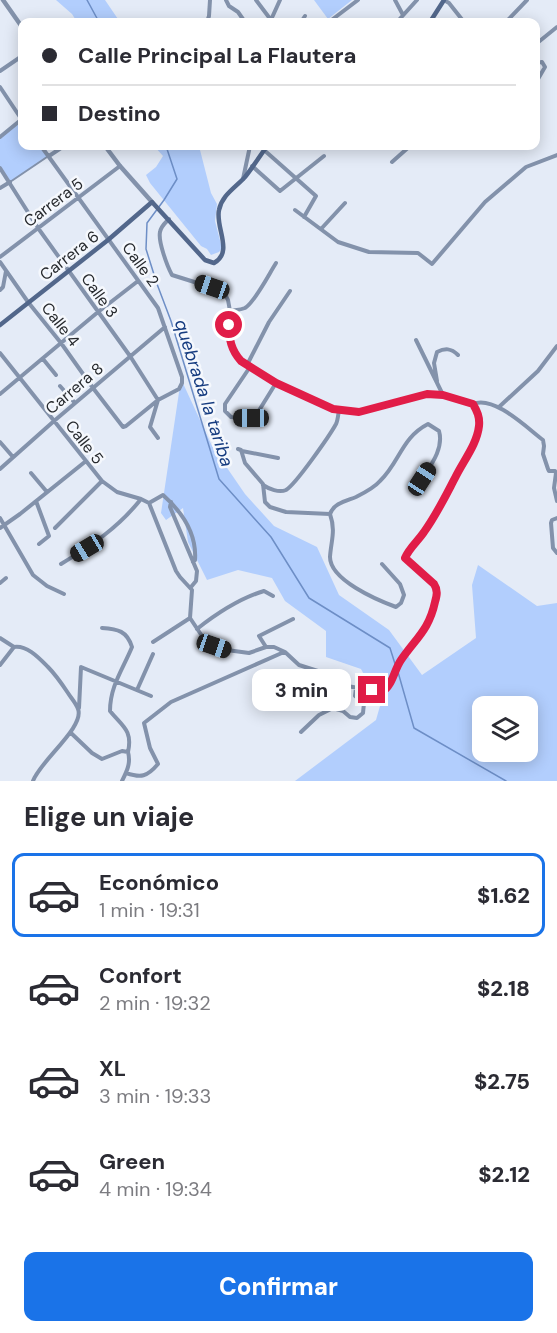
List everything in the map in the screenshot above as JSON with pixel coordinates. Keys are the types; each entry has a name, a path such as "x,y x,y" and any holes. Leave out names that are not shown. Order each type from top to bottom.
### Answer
{"main road":[{"path":"433,18 444,0"},
{"path":"152,202 205,260 214,263 219,260 224,249 218,212 225,196 243,179 264,150"},
{"name":"Carrera 6","path":"0,325 108,240 152,202"}],"street":[{"path":"208,18 210,0"},
{"path":"226,0 242,18"},
{"path":"256,0 269,18"},
{"path":"273,18 280,0"},
{"path":"334,18 358,0"},
{"path":"395,0 403,15"},
{"path":"400,18 417,0"},
{"path":"444,0 461,18"},
{"path":"510,18 527,0"},
{"path":"3,1 18,22"},
{"path":"540,41 557,27"},
{"path":"0,71 18,59"},
{"path":"540,62 545,67 540,74"},
{"path":"0,87 18,114"},
{"path":"0,137 18,123"},
{"name":"Calle 2","path":"44,150 158,308 182,377 179,389 158,400"},
{"path":"0,188 58,150"},
{"path":"108,150 152,202"},
{"path":"243,179 249,150"},
{"path":"268,150 316,196 304,217"},
{"path":"392,162 406,150"},
{"path":"295,210 338,242 369,252 418,253 432,264 484,202 526,167 557,155"},
{"path":"252,166 280,191 324,156"},
{"name":"Carrera 5","path":"0,257 120,166"},
{"name":"Calle 3","path":"0,168 158,400"},
{"path":"321,229 345,203"},
{"path":"169,219 162,226 159,234 168,268 172,275 223,291 230,311 230,344 236,356 249,366 276,383 339,410 359,412 427,394 443,395 473,404 478,402 499,407 543,440 543,454 548,470 556,473 554,488 557,501"},
{"name":"Calle 4","path":"0,262 123,427 158,400"},
{"path":"230,311 246,308 276,263"},
{"path":"0,290 6,270"},
{"path":"0,394 138,281"},
{"path":"276,383 255,417 231,417 225,411 225,404 249,366 269,322 290,291"},
{"name":"Carrera 8","path":"0,469 165,327"},
{"path":"416,340 443,395"},
{"path":"499,407 538,371 557,346"},
{"path":"438,385 434,363 437,352 448,349 458,355"},
{"name":"Calle 5","path":"0,353 92,471 117,492 149,503"},
{"path":"43,358 56,375"},
{"path":"60,386 75,403"},
{"path":"158,400 150,427 158,438"},
{"path":"193,562 195,549 191,532 184,517 162,495 149,503 177,572 191,587 193,594 190,618 204,639 226,650 249,653 266,647 274,647 285,652 299,665 324,673 347,686 382,692 388,688 401,660 422,634 434,610 437,589 405,558 438,511 468,457 479,424 478,413 473,404"},
{"path":"278,459 240,450 245,463 263,484 270,489 280,491 286,489 296,480 328,439 339,410"},
{"path":"382,564 400,584 404,595 401,603 396,606 347,581 333,568 330,560 334,534 331,511 345,500 356,497 380,481 392,467 408,439 428,424 439,431 441,444 422,479"},
{"path":"0,442 13,457"},
{"path":"2,526 86,461"},
{"path":"31,473 47,492"},
{"path":"55,528 102,481"},
{"path":"263,484 265,502 270,507 286,512 330,514"},
{"path":"61,564 118,525 142,500"},
{"path":"36,501 49,536 39,544"},
{"path":"171,502 170,507 197,576 191,587"},
{"path":"0,518 2,526 33,575 47,586 64,594"},
{"path":"557,518 550,523 553,548 557,553"},
{"path":"0,583 6,578"},
{"path":"197,629 256,594 264,591 273,596"},
{"path":"153,642 190,618"},
{"path":"266,647 259,636 293,619"},
{"path":"102,628 121,631 129,638 132,647 111,693 110,711 125,727 129,735 130,758 122,781"},
{"path":"0,638 14,647 29,650 48,667 79,710"},
{"path":"0,665 14,647"},
{"path":"126,774 136,776 150,773 158,764 150,748 144,723 171,702 285,652"},
{"path":"137,690 153,654"},
{"path":"31,781 45,761 71,733 79,719 81,667 151,696"},
{"path":"301,732 319,715 333,708 357,718 363,713 364,703 355,696 356,688"},
{"path":"71,733 92,753 102,759 122,751 128,752"}],"shaded area":[{"path":"56,0 105,0 117,18 74,18"},
{"path":"314,0 352,0 329,18"},
{"path":"18,123 18,150 44,150 49,156 10,182 0,168 0,137"},
{"path":"158,150 200,150 211,193 217,204 215,221 222,248 219,252 211,255 201,246 150,183 146,175 156,167 163,156"},
{"path":"181,379 212,446 245,494 274,526 317,547 339,595 389,630 422,675 476,638 472,585 478,565 537,606 557,603 557,781 295,781 376,720 380,706 361,669 326,657 326,631 285,601 272,578 238,570 207,580 188,542 183,508 166,520 161,513"}],"waterway":[{"name":"quebrada la tariba","path":"87,0 97,18"},
{"name":"quebrada la tariba","path":"167,150 177,179 147,223 146,249 171,321 219,479 271,537 309,598 390,648 396,667"},
{"name":"quebrada la tariba","path":"398,672 414,728 506,781"}],"route":[{"path":"229,325 230,344 241,361 276,383 333,409 359,412 427,394 460,399 473,404 478,413 478,431 468,457 438,511 405,558 437,589 434,610 422,634 401,660 388,688 382,692 372,690"}]}
